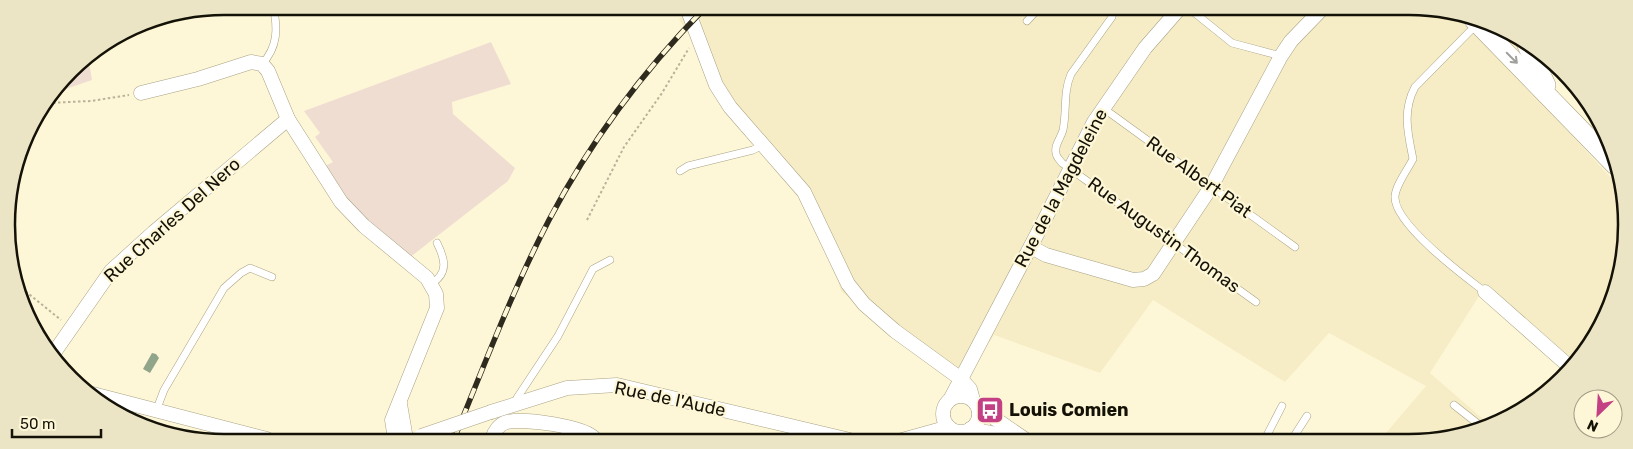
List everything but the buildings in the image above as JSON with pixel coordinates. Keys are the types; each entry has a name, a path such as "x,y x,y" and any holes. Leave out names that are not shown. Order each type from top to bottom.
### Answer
{"main road":[{"path":"1482,28 1607,156"},
{"path":"1539,62 1556,103"}],"street":[{"path":"690,15 716,85 730,107 804,192 848,284 864,304 895,331 961,379 970,389 979,416 976,424 970,429"},
{"name":"Rue de la Magdeleine","path":"918,434 947,404 1031,247 1102,107 1145,48 1175,15"},
{"path":"1031,247 1046,255 1133,280 1144,279 1153,274 1211,187 1290,41 1315,15"},
{"path":"141,93 198,79 245,64 257,62 262,64 268,71 288,119 347,210 421,273 431,284 436,294 437,308 392,420 394,434"},
{"name":"Rue Charles Del Nero","path":"56,350 111,271 154,232 288,119"},
{"path":"1485,292 1566,363"},
{"name":"Rue de l'Aude","path":"428,434 567,388 617,385 825,434"},
{"path":"995,434 970,429 956,431 949,427 943,416 947,404 958,396 975,404 1017,434"},
{"path":"106,397 247,434"},
{"path":"537,422 538,398"},
{"path":"400,404 405,434"},
{"path":"495,434 499,426 505,422 537,422 582,431 587,434"},
{"path":"918,434 949,427"}],"lane":[{"path":"262,64 270,56 274,45 275,15"},
{"path":"1027,21 1032,15"},
{"name":"Rue Augustin Thomas","path":"1112,15 1071,74 1067,84 1065,116 1062,132 1056,147 1056,155 1062,163 1256,302"},
{"path":"1197,15 1232,43 1281,56"},
{"path":"1473,25 1415,87 1411,95 1407,135 1413,159 1394,194 1395,202 1412,230 1440,256 1485,292"},
{"name":"Rue Albert Piat","path":"1102,107 1295,247"},
{"path":"680,171 688,166 753,150 763,145"},
{"path":"431,284 440,279 444,269 445,259 437,243"},
{"path":"518,405 517,398 558,336 593,269 610,260"},
{"path":"156,411 164,390 224,288 241,273 250,268 272,277"},
{"path":"1454,404 1477,423"},
{"path":"1268,434 1282,406"},
{"path":"1295,434 1307,416"}],"path":[{"path":"587,220 624,147 662,93 688,49 699,41"},
{"path":"54,103 91,102 141,93"},
{"path":"26,291 72,328"}],"shaded area":[{"path":"683,15 1422,15 1463,22 1489,31 1528,52 1520,79 1613,180 1618,211 1618,238 1611,279 1602,305 1590,329 1564,365 1483,290 1430,373 1484,420 1449,430 1422,434 1385,434 1426,386 1329,333 1285,382 1153,300 1100,373 994,335 960,387 841,291 811,193 736,113 679,19"},
{"path":"491,42 511,84 452,102 453,114 515,168 508,181 409,258 365,225 323,167 333,162 315,137 320,133 304,111"},
{"path":"89,64 92,80 64,90"},
{"path":"152,353 156,354 159,358 150,373 143,369"}],"railway":[{"path":"456,434 523,274 565,191 619,108 660,57 698,15"}],"place":[{"name":"Louis Comien","path":"990,410"}]}
